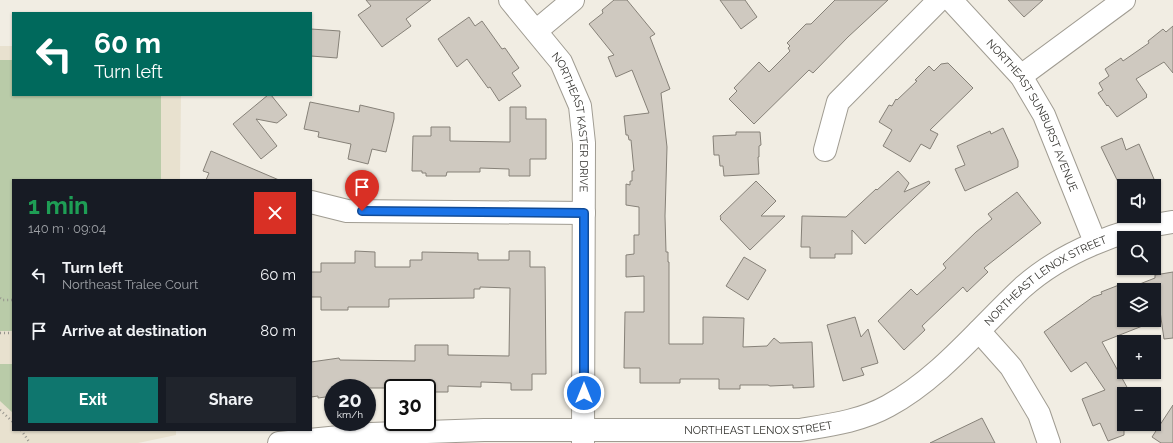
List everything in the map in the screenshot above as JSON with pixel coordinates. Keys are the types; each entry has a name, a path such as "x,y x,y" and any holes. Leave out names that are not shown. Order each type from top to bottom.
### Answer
{"street":[{"name":"NORTHEAST KASTER DRIVE","path":"510,0 561,62 580,106 584,143 584,436"},
{"path":"536,31 573,0"},
{"path":"825,150 838,102 939,0"},
{"name":"NORTHEAST SUNBURST AVENUE","path":"950,0 1021,76 1044,116 1095,242"},
{"path":"1021,76 1124,0"},
{"path":"312,202 346,211 584,213"},
{"name":"NORTHEAST LENOX STREET","path":"279,443 377,434 484,430 584,436 800,436 847,422 887,407 920,386 1028,283 1051,266 1095,242 1150,225 1173,222"},
{"path":"979,331 1011,367 1039,414 1049,443"}],"path":[{"path":"0,298 2,300 12,300"},
{"path":"0,333 12,333"},
{"path":"0,410 12,421"},
{"path":"22,431 30,443"}],"shaded area":[{"path":"0,46 12,46 12,96 181,96 180,179 12,179 12,431 176,431 176,435 138,443 0,443"}],"green space":[{"path":"0,60 12,60 12,96 161,96 161,179 12,179 12,331 0,331"},
{"path":"0,364 12,364 12,412 0,401"}],"building":[{"path":"366,0 431,0 406,19 411,26 382,47 358,15 371,6"},
{"path":"614,0 627,0 655,34 650,37 670,89 661,93 667,147 665,216 666,252 668,252 669,262 669,344 703,344 703,317 744,318 743,347 767,346 774,338 780,343 812,342 814,387 793,388 793,385 740,385 740,389 719,389 719,379 680,379 680,383 640,383 640,368 624,368 625,312 644,312 644,276 626,277 626,255 634,254 634,235 639,235 639,207 626,205 626,184 630,185 630,181 632,181 632,171 634,171 631,140 629,140 628,135 626,135 624,116 649,113 632,70 616,77 608,57 614,55 589,24 603,13 602,10"},
{"path":"720,0 745,0 757,17 741,29"},
{"path":"835,0 888,0 848,37 813,73 809,70 754,124 729,99 737,91 734,88 759,62 769,72 790,51 788,48 790,46 787,43 806,24 811,24"},
{"path":"1008,0 1043,0 1024,17"},
{"path":"469,17 475,26 482,21 502,49 505,48 519,68 512,73 521,86 499,101 490,87 488,88 467,59 457,67 438,39"},
{"path":"1173,26 1173,73 1164,62 1136,79 1147,97 1117,117 1098,93 1103,90 1099,83 1109,76 1105,69 1121,58 1123,61 1149,43 1148,41 1163,29 1166,32"},
{"path":"312,29 340,31 337,58 312,56"},
{"path":"948,63 973,88 930,130 938,134 930,149 921,144 910,162 883,146 892,130 879,122 889,105 892,106 896,99 897,100 917,81 915,80 929,66 934,71 941,64"},
{"path":"267,96 272,96 287,115 277,123 256,119 277,146 261,159 233,124"},
{"path":"310,102 359,112 360,105 394,113 394,119 386,152 372,149 368,164 348,159 351,144 318,137 319,132 304,129"},
{"path":"510,107 526,107 526,119 546,119 546,159 530,159 530,176 509,176 509,169 480,168 480,172 447,172 446,176 426,176 426,173 422,173 422,171 412,171 413,136 431,136 431,127 450,127 450,141 510,142"},
{"path":"1003,128 1018,161 1018,167 965,191 955,169 965,165 957,146 990,131 991,134"},
{"path":"736,132 760,132 761,145 759,146 758,157 759,174 724,176 723,166 720,166 719,155 714,155 713,136 736,135"},
{"path":"1122,138 1126,150 1139,144 1154,179 1117,180 1101,147"},
{"path":"211,151 277,179 206,179 209,173 203,171"},
{"path":"898,171 909,183 904,192 929,181 930,183 865,244 852,230 852,254 835,254 835,258 810,258 810,247 801,247 802,216 846,217"},
{"path":"756,181 776,201 761,216 785,216 750,250 720,219 720,216"},
{"path":"1017,192 1041,223 984,268 988,272 967,292 963,287 922,326 925,330 904,350 878,321 911,289 917,295 946,268 943,264 976,232 992,219 988,214"},
{"path":"355,251 375,252 375,267 410,267 410,260 422,260 422,252 478,253 478,260 509,260 509,251 530,251 530,267 545,267 546,374 532,374 532,390 511,390 511,383 481,382 481,387 448,386 448,392 436,392 436,379 384,379 384,388 376,388 376,379 324,379 324,397 312,397 312,362 339,358 340,360 415,361 415,345 448,345 448,355 509,356 510,288 480,287 480,289 474,289 474,298 389,299 389,307 348,307 348,310 321,310 321,297 312,297 312,272 321,272 321,263 355,263"},
{"path":"744,257 766,270 748,300 726,286"},
{"path":"1173,272 1173,338 1164,339 1161,318 1161,283 1142,283 1155,278 1155,275"},
{"path":"1117,286 1117,327 1140,327 1102,342 1117,369 1117,379 1122,379 1127,387 1117,387 1117,431 1124,431 1124,435 1108,441 1100,423 1093,426 1082,399 1105,390 1086,362 1071,372 1044,332 1093,297 1102,294 1101,292"},
{"path":"855,317 861,337 868,329 878,363 861,368 864,375 843,381 827,325"},
{"path":"1173,405 1173,443 1161,443 1152,437 1156,431 1161,431 1161,423"},
{"path":"982,418 995,443 930,443"}],"route":[{"path":"362,211 584,213 584,393"}]}
